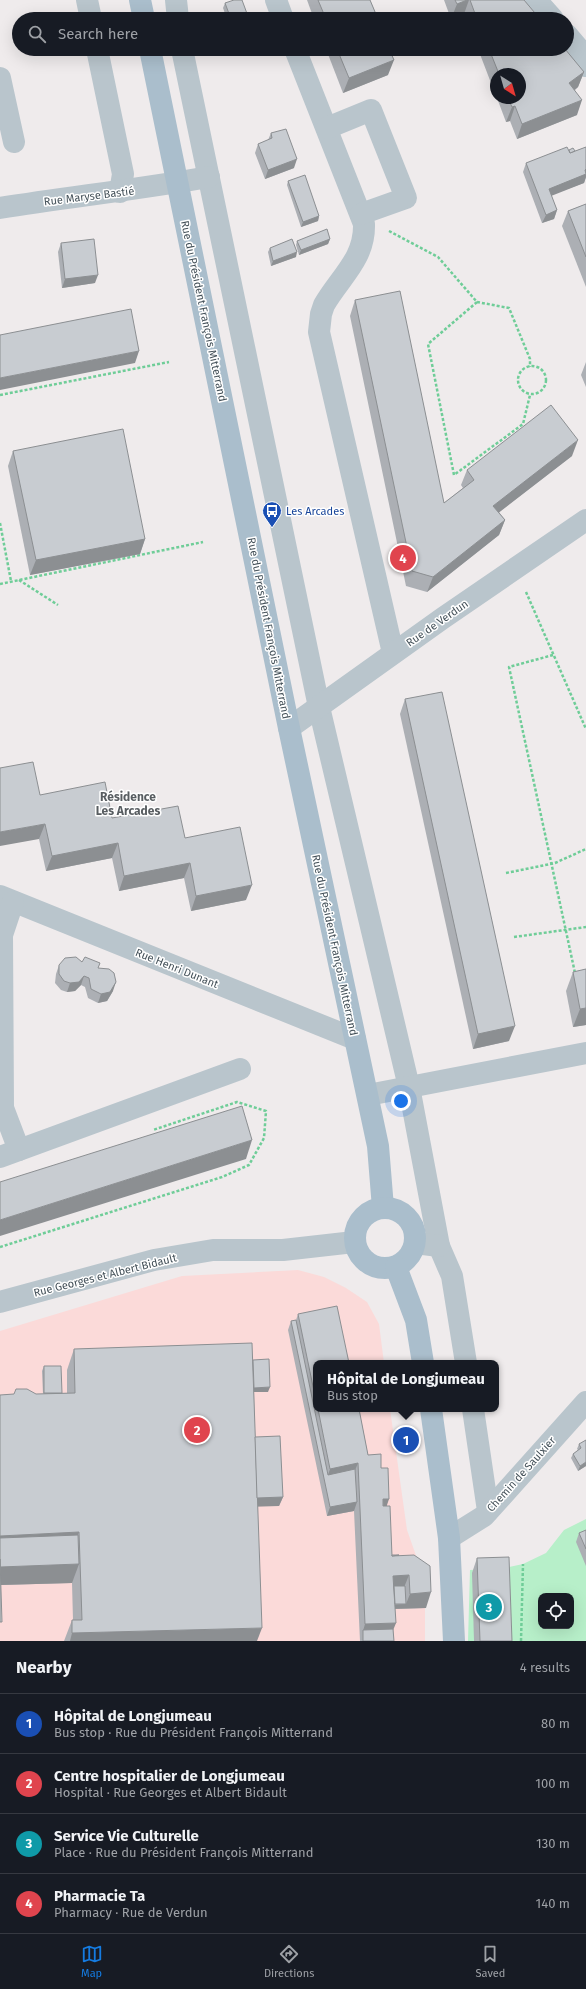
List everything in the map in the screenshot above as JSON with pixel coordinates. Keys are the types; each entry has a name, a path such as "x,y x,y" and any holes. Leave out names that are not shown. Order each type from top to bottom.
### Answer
{"main road":[{"path":"140,0 143,12"},
{"name":"Rue du Président François Mitterrand","path":"151,56 289,728 368,1095 378,1146 383,1208"},
{"path":"383,1208 392,1208 408,1218 412,1225 415,1243 412,1253 405,1261 396,1267 382,1268 369,1264 362,1259 354,1242 358,1223 364,1215 373,1210 383,1208"},
{"path":"396,1267 416,1320 423,1360"},
{"path":"431,1412 449,1538 454,1641"}],"street":[{"path":"87,0 90,12"},
{"path":"176,0 177,12"},
{"path":"276,0 281,12"},
{"path":"536,0 547,12"},
{"path":"574,43 579,49 586,66"},
{"path":"99,56 124,174 120,192"},
{"path":"183,56 319,707 409,1087 439,1246 452,1276 466,1360"},
{"path":"298,56 362,219 363,244 324,305 321,314 319,332 393,653"},
{"path":"0,78 14,142"},
{"path":"327,128 371,110 406,198 362,219"},
{"name":"Rue Maryse Bastié","path":"0,208 92,194 120,192 209,177"},
{"name":"Rue de Verdun","path":"289,728 393,653 586,520"},
{"path":"7,899 2,935 3,1108 10,1154 240,1069"},
{"name":"Rue Henri Dunant","path":"7,899 355,1039"},
{"path":"368,1095 586,1053"},
{"name":"Rue Georges et Albert Bidault","path":"0,1302 154,1260 213,1250 283,1250 354,1242"},
{"path":"415,1243 439,1246"},
{"name":"Chemin de Saulxier","path":"449,1538 488,1511 586,1402"},
{"path":"473,1412 488,1511"}],"path":[{"path":"362,219 394,232 438,257 477,302 509,308 530,359 530,367"},
{"path":"477,302 428,344 454,476 523,424 530,395"},
{"path":"0,395 169,362"},
{"path":"535,366 541,369 546,375 546,383 544,389 537,394 530,395 523,391 519,386 518,378 521,371 535,366"},
{"path":"0,523 11,581"},
{"path":"0,584 203,542"},
{"path":"515,568 586,729"},
{"path":"19,579 58,605"},
{"path":"553,655 509,667 575,977"},
{"path":"506,873 551,863 586,849"},
{"path":"514,937 586,927"},
{"path":"0,1247 222,1177 249,1165 264,1138 266,1111 237,1102 148,1131"},
{"path":"521,1641 523,1564"}],"shaded area":[{"path":"298,1270 324,1277 346,1288 367,1302 379,1324 384,1360 313,1360 313,1412 390,1412 407,1530 425,1581 425,1641 0,1641 0,1331 182,1276"}],"green space":[{"path":"586,1519 586,1641 468,1641 470,1570 504,1568 523,1564 546,1553 564,1530"}],"building":[{"path":"234,0 242,0 246,12 228,12 225,3"},
{"path":"318,0 370,0 375,12 323,12"},
{"path":"455,0 467,0 457,4"},
{"path":"470,0 524,0 534,12 474,12"},
{"path":"340,56 392,56 394,60 349,78"},
{"path":"492,56 571,56 584,72 569,83 582,100 522,124 515,106 512,107 511,104 526,104 526,68 497,68"},
{"path":"286,129 297,159 268,170 258,144 272,138 271,133"},
{"path":"567,147 570,153 586,147 586,174 549,189 557,210 546,215 526,163"},
{"path":"573,148 575,151 570,153 569,150"},
{"path":"305,175 319,216 303,222 288,181"},
{"path":"586,204 586,257 568,211"},
{"path":"327,229 330,239 301,250 297,241"},
{"path":"94,239 98,275 65,279 61,243"},
{"path":"292,239 297,252 273,261 270,248"},
{"path":"400,291 444,503 474,480 467,470 551,405 578,440 493,506 505,520 433,577 412,571 355,300"},
{"path":"131,309 139,351 0,378 0,335"},
{"path":"123,429 145,539 36,560 13,451"},
{"path":"442,692 515,1026 478,1034 405,699"},
{"path":"33,762 40,795 105,782 112,818 178,806 185,838 240,827 252,885 196,896 190,863 124,876 118,843 52,856 45,824 0,832 0,768"},
{"path":"76,957 82,962 85,957 100,963 98,968 109,969 114,973 116,982 110,992 101,994 91,989 89,978 84,976 79,982 70,983 64,981 59,974 59,965 65,958"},
{"path":"586,969 586,1008 580,1009 573,972"},
{"path":"242,1106 252,1140 0,1220 0,1182"},
{"path":"337,1306 348,1360 313,1360 313,1386 298,1314"},
{"path":"296,1320 313,1402 313,1412 315,1412 328,1475 355,1469 357,1502 330,1507 291,1321"},
{"path":"252,1343 262,1628 72,1633 72,1620 82,1620 79,1532 0,1536 0,1395 14,1394 16,1389 27,1389 36,1394 75,1393 74,1349"},
{"path":"269,1359 270,1387 254,1388 253,1360"},
{"path":"44,1366 61,1366 62,1393 44,1393"},
{"path":"319,1412 360,1412 368,1455 381,1454 381,1468 388,1468 389,1499 383,1499 383,1506 390,1506 392,1556 414,1555 430,1566 431,1592 410,1594 409,1575 393,1576 396,1623 365,1624 358,1463 330,1469"},
{"path":"280,1436 283,1497 257,1498 255,1437"},
{"path":"586,1440 586,1462 580,1466 573,1454 581,1448 579,1444"},
{"path":"586,1530 586,1549 579,1533"},
{"path":"78,1535 79,1564 0,1567 0,1538"},
{"path":"509,1557 512,1641 480,1641 477,1558"},
{"path":"0,1559 2,1622 0,1622"},
{"path":"394,1586 405,1586 406,1604 395,1604"},
{"path":"393,1629 394,1641 363,1641 363,1630"}],"place":[{"name":"Les Arcades","path":"272,528"},
{"name":"Pharmacie Ta","path":"403,558"},
{"name":"Centre hospitalier de Longjumeau","path":"197,1430"},
{"name":"Hôpital de Longjumeau","path":"406,1440"},
{"name":"Service Vie Culturelle","path":"489,1607"}],"district":[{"name":"Résidence Les Arcades","path":"128,804"}]}
